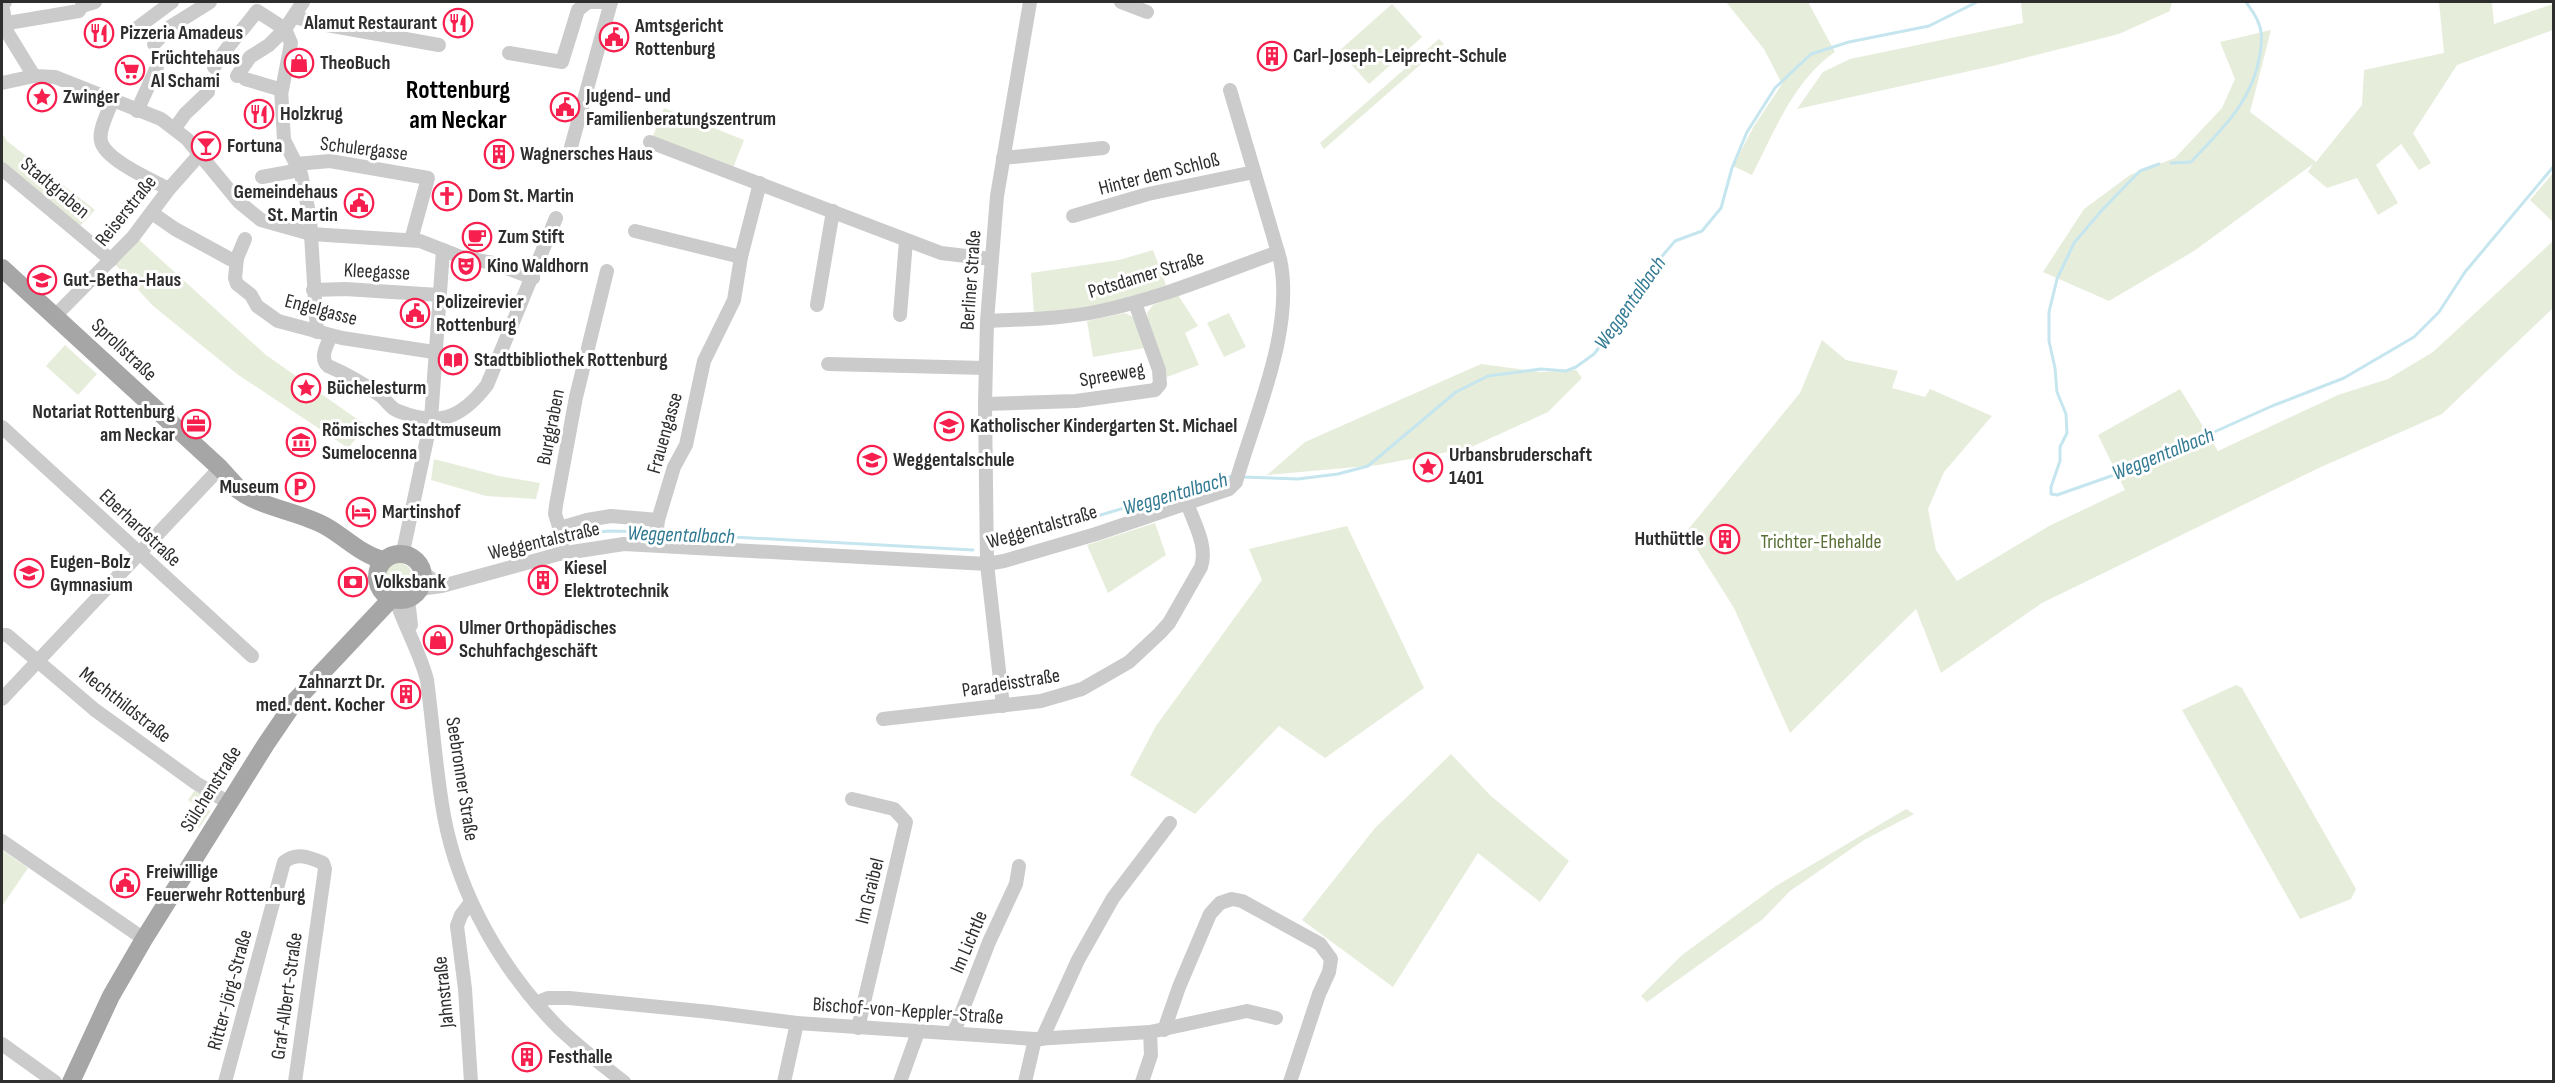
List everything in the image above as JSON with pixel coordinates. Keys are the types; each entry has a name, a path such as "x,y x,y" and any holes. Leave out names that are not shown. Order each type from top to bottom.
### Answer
{"main road":[{"name":"Sprollstraße","path":"2,268 218,468 236,489 256,501 325,525 355,544 365,554 394,558"},
{"path":"394,558 417,561 403,592 378,585 394,558"},
{"name":"Sülchenstraße","path":"71,1082 111,996 144,939 296,700 360,632 403,592"}],"street":[{"path":"5,2 2,3 3,24 34,76"},
{"path":"3,24 79,11 82,6 95,2"},
{"path":"133,31 172,2"},
{"path":"154,44 170,27 210,2"},
{"path":"281,90 241,77 250,57 269,45 285,29 303,2"},
{"path":"508,53 562,62 578,10 588,2 611,2 572,147"},
{"name":"Berliner Straße","path":"1003,706 987,564 985,368 991,259 1003,158 1030,2"},
{"path":"1121,2 1147,12"},
{"path":"214,67 223,52 257,10 285,29 291,43 281,90 283,133 298,167 311,234 316,332"},
{"path":"294,17 327,26 438,45"},
{"path":"137,111 157,67"},
{"path":"2,83 34,76 55,77 137,111 161,118 175,128 200,154 239,202 261,220 311,234 427,242 533,278"},
{"name":"Weggentalstraße","path":"560,528 610,516 656,533 987,564 1096,534 1229,489 1239,472 1265,393 1280,323 1284,287 1278,252 1230,90"},
{"path":"175,128 185,114 208,92"},
{"path":"112,101 100,141 106,149 129,167 169,189"},
{"path":"650,142 906,241 948,254 991,259"},
{"path":"1003,158 1103,148"},
{"name":"Reiserstraße","path":"55,316 111,260 200,154"},
{"name":"Schulergasse","path":"262,177 330,161 428,178 411,240"},
{"name":"Stadtgraben","path":"2,168 111,260"},
{"name":"Hinter dem Schloß","path":"1073,216 1148,194 1254,172"},
{"name":"Frauengasse","path":"656,533 674,467 686,445 704,361 734,300 741,257 760,183"},
{"path":"817,305 833,211"},
{"path":"152,213 222,257 237,258 248,235 261,220"},
{"path":"331,336 323,355 324,363 362,382 397,411 431,420 444,420 456,415 487,385 556,218"},
{"path":"635,231 741,257"},
{"path":"900,315 906,241"},
{"path":"394,558 431,420 434,352 440,296 451,250"},
{"name":"Potsdamer Straße","path":"987,321 1080,315 1135,303 1278,252"},
{"name":"Engelgasse","path":"237,258 235,278 237,284 251,295 257,306 278,321 331,336 434,352"},
{"name":"Burggraben","path":"559,554 563,538 555,514 570,425 607,271"},
{"name":"Kleegasse","path":"313,290 345,289 440,296"},
{"name":"Spreeweg","path":"985,404 1076,401 1155,390 1160,384 1159,370 1135,303"},
{"path":"828,364 985,368"},
{"name":"Eberhardstraße","path":"2,427 252,656"},
{"path":"2,699 218,468"},
{"name":"Paradeisstraße","path":"883,719 1054,699 1082,689 1129,662 1169,622 1203,560 1202,545 1187,503"},
{"name":"Weggentalstraße","path":"403,592 449,584 559,554 624,544 656,533"},
{"name":"Seebronner Straße","path":"403,592 413,639 427,680 444,817 471,902 494,944 536,1003 575,1043 624,1082"},
{"name":"Mechthildstraße","path":"2,635 7,635 129,736 229,803"},
{"name":"Im Graibel","path":"852,799 894,808 906,822 858,1028"},
{"path":"1024,1082 1039,1039 1078,960 1113,898 1170,823"},
{"path":"2,841 144,939"},
{"name":"Ritter-Jörg-Straße","path":"225,1082 284,862 291,857 306,856"},
{"name":"Graf-Albert-Straße","path":"295,1082 326,869 323,863 306,856"},
{"name":"Im Lichtle","path":"954,1032 989,942 1016,884 1019,866"},
{"path":"1142,1082 1157,1031 1179,987 1210,914 1220,903 1232,899 1242,901 1320,944 1331,958 1329,972 1319,994 1290,1082"},
{"name":"Jahnstraße","path":"471,902 461,915 457,926 465,989 471,1082"},
{"name":"Bischof-von-Keppler-Straße","path":"536,1003 548,998 585,999 797,1023 1039,1039 1157,1031 1247,1011 1276,1017"},
{"path":"784,1082 797,1023"},
{"path":"900,1082 918,1032"},
{"path":"2,1044 55,1082"}],"green space":[{"path":"1726,2 1808,2 1835,52 1808,77 1786,108 1752,175 1733,166 1754,126 1782,84 1764,49"},
{"path":"2021,2 2172,2 2170,11 2119,34 1997,65 1797,109 1823,72 1850,59 2023,23"},
{"path":"2439,2 2492,2 2494,24 2553,4 2553,30 2457,65 2413,133 2431,163 2419,170 2401,144 2376,165 2398,203 2378,215 2357,178 2327,188 2308,172 2313,164 2194,251 2109,301 2043,272 2084,209 2130,175 2175,158 2222,108 2235,79 2220,42 2271,30 2250,112 2316,162 2362,105 2364,70 2444,53"},
{"path":"1392,4 1422,37 1369,84 1339,51"},
{"path":"1439,39 1444,44 1324,149 1320,143"},
{"path":"664,108 744,140 733,168 653,136"},
{"path":"2,133 7,141 95,210 77,229 2,165"},
{"path":"2553,173 2553,222 2530,200"},
{"path":"137,238 266,355 367,426 348,448 237,374 152,305 115,264"},
{"name":"Trichter-Ehehalde","path":"2553,241 2553,308 2442,414 2321,467 2042,603 1941,673 1916,609 1790,733 1734,608 1686,532 1800,393 1822,340 1846,360 1898,371 1892,388 1925,397 1930,389 1992,416 1944,472 1928,509 1936,550 1957,581 2049,526 2125,490 2098,435 2180,389 2218,451 2338,395 2388,379 2433,352"},
{"path":"1153,250 1166,285 1102,304 1034,314 1031,273 1119,260"},
{"path":"1178,295 1198,326 1185,333 1199,365 1167,377 1149,327 1147,313 1153,305"},
{"path":"1125,313 1133,317 1145,348 1093,357 1087,321"},
{"path":"1229,313 1246,347 1224,357 1207,323"},
{"path":"65,345 97,374 78,395 46,366"},
{"path":"1481,364 1541,372 1576,370 1582,378 1548,412 1469,448 1378,465 1267,475 1305,442"},
{"path":"434,459 499,476 540,483 536,499 486,496 431,480"},
{"path":"1155,523 1166,555 1108,593 1087,545"},
{"path":"1347,526 1424,688 1325,758 1279,726 1195,814 1130,775 1156,726 1262,580 1249,549"},
{"path":"399,563 409,566 412,576 409,586 399,589 389,586 386,576 389,566"},
{"path":"2236,685 2242,688 2356,889 2351,899 2300,919 2182,710"},
{"path":"1451,754 1491,796 1569,861 1540,902 1478,853 1393,987 1302,920 1375,828"},
{"path":"195,790 206,797 210,812 199,828 190,822 198,807 188,800"},
{"path":"1906,809 1914,814 1864,840 1790,891 1763,919 1647,1002 1641,996 1682,955 1776,886"},
{"path":"2,850 28,868 2,906"}],"waterway":[{"name":"Weggentalbach","path":"1242,477 1298,479 1338,474 1368,466 1456,392 1488,376 1541,369 1566,371 1576,367 1594,354 1635,301 1641,281 1675,241 1702,231 1721,208 1732,168 1747,132 1775,88 1811,54 1849,42 1929,26 1977,2"},
{"name":"Weggentalbach","path":"2171,163 2191,162 2234,113 2251,86 2262,38 2257,19 2246,2"},
{"name":"Weggentalbach","path":"2159,164 2140,171 2102,210 2074,243 2057,279 2049,312 2049,341 2057,392 2066,414 2067,433 2060,447 2060,461 2051,487 2051,494 2057,495 2134,468 2272,406 2344,378 2414,337 2439,312 2465,272 2554,166"},
{"name":"Weggentalbach","path":"996,546 1232,476"},
{"name":"Weggentalbach","path":"569,535 609,531 654,532"},
{"name":"Weggentalbach","path":"660,533 973,550"}],"place":[{"name":"Alamut Restaurant","path":"458,23"},
{"name":"Pizzeria Amadeus","path":"99,33"},
{"name":"Amtsgericht Rottenburg","path":"614,37"},
{"name":"Carl-Joseph-Leiprecht-Schule","path":"1272,56"},
{"name":"TheoBuch","path":"299,63"},
{"name":"Früchtehaus Al Schami","path":"130,70"},
{"name":"Zwinger","path":"42,97"},
{"name":"Jugend- und Familienberatungszentrum","path":"565,107"},
{"name":"Holzkrug","path":"259,114"},
{"name":"Fortuna","path":"206,146"},
{"name":"Wagnersches Haus","path":"499,154"},
{"name":"Dom St. Martin","path":"447,196"},
{"name":"Gemeindehaus St. Martin","path":"359,203"},
{"name":"Zum Stift","path":"477,237"},
{"name":"Kino Waldhorn","path":"466,266"},
{"name":"Gut-Betha-Haus","path":"42,280"},
{"name":"Polizeirevier Rottenburg","path":"415,313"},
{"name":"Stadtbibliothek Rottenburg","path":"453,360"},
{"name":"Büchelesturm","path":"306,388"},
{"name":"Notariat Rottenburg am Neckar","path":"196,424"},
{"name":"Katholischer Kindergarten St. Michael","path":"949,426"},
{"name":"Römisches Stadtmuseum Sumelocenna","path":"301,442"},
{"name":"Weggentalschule","path":"872,460"},
{"name":"Urbansbruderschaft 1401","path":"1428,467"},
{"name":"Museum","path":"300,487"},
{"name":"Martinshof","path":"361,512"},
{"name":"Huthüttle","path":"1725,539"},
{"name":"Eugen-Bolz Gymnasium","path":"29,573"},
{"name":"Kiesel Elektrotechnik","path":"543,580"},
{"name":"Volksbank","path":"353,582"},
{"name":"Ulmer Orthopädisches Schuhfachgeschäft","path":"438,640"},
{"name":"Zahnarzt Dr. med. dent. Kocher","path":"406,694"},
{"name":"Freiwillige Feuerwehr Rottenburg","path":"125,883"},
{"name":"Festhalle","path":"527,1057"}],"district":[{"name":"Rottenburg am Neckar","path":"458,105"}]}
